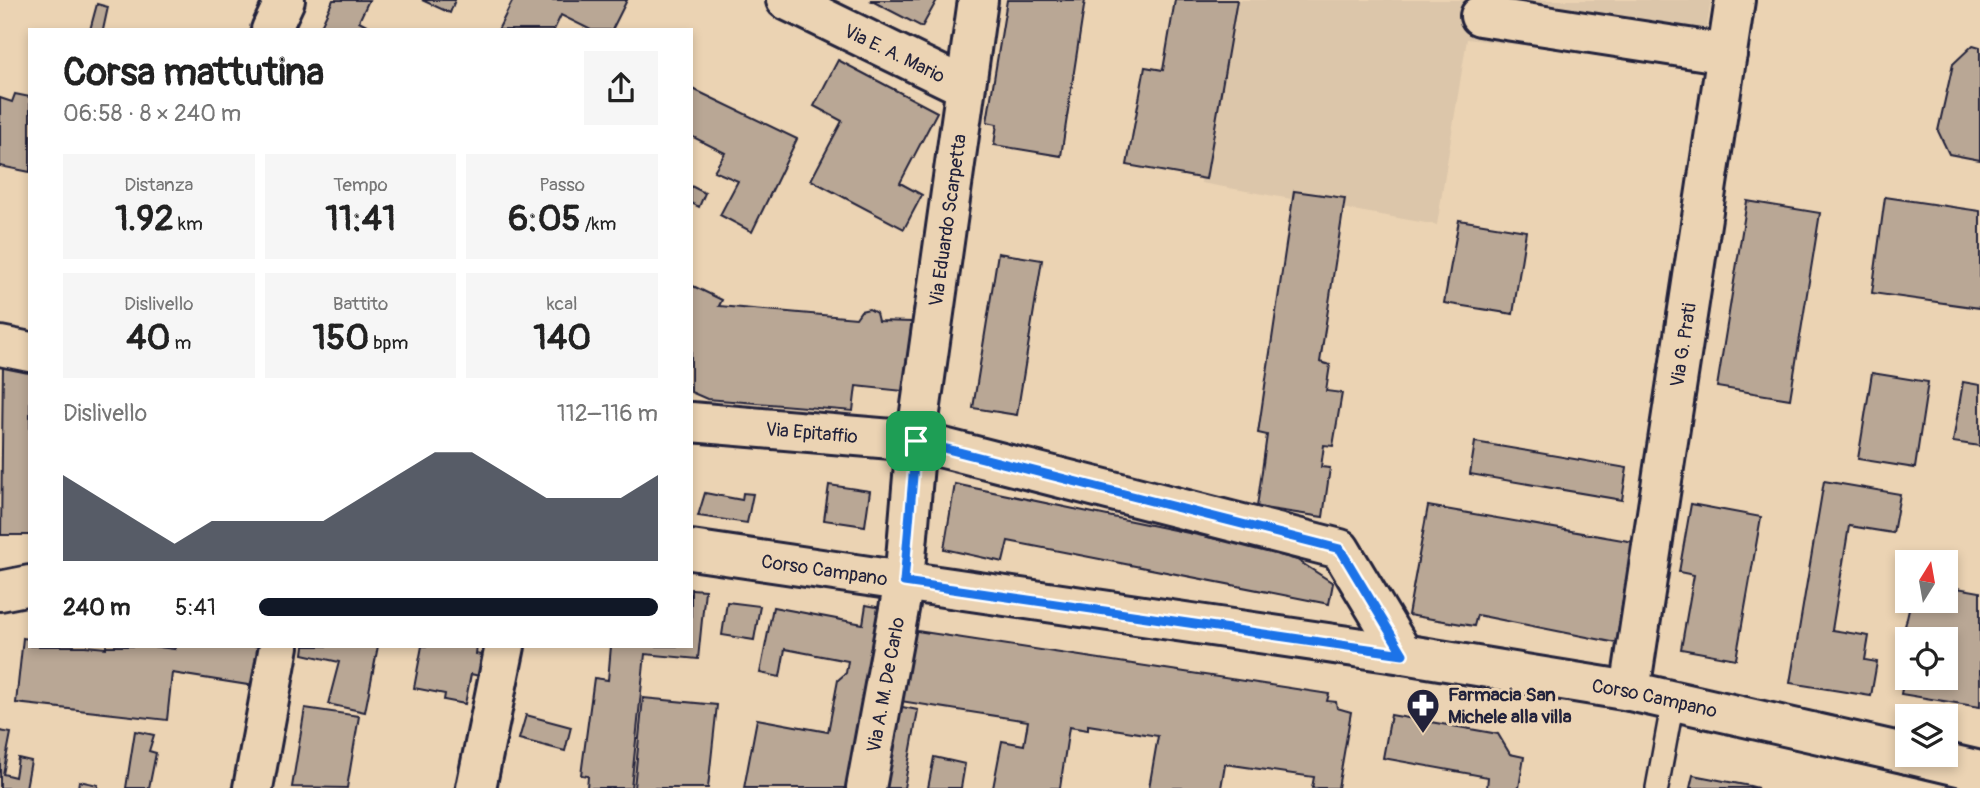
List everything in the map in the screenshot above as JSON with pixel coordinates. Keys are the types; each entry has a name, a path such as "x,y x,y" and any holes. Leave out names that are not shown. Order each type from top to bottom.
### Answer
{"street":[{"name":"Via E. A. Mario","path":"786,0 965,87"},
{"name":"Via Eduardo Scarpetta","path":"904,582 916,441 978,0"},
{"name":"Via G. Prati","path":"1630,691 1735,0"},
{"path":"1480,16 1727,54"},
{"path":"0,346 28,352"},
{"name":"Via Epitaffio","path":"693,422 916,441 1340,549 1403,654"},
{"name":"Corso Campano","path":"693,550 1403,654 1630,691 1895,751"},
{"name":"Via A. M. De Carlo","path":"866,788 904,582"},
{"path":"0,591 28,585"},
{"path":"253,788 279,648"},
{"path":"476,788 505,648"},
{"name":"Corso Campano","path":"1948,767 1976,776"}],"lane":[{"path":"1657,788 1673,701"}],"shaded area":[{"path":"1233,0 1711,0 1701,65 1467,39 1437,225 1201,183"}],"building":[{"path":"333,0 369,0 359,21 372,28 320,28"},
{"path":"422,0 455,0 450,13"},
{"path":"513,0 627,0 613,28 587,28 561,15 555,28 499,28"},
{"path":"870,0 937,0 922,27"},
{"path":"1007,0 1085,0 1061,156 994,145 997,124 987,122"},
{"path":"1175,0 1237,0 1206,179 1127,165 1145,67 1163,70"},
{"path":"97,4 108,7 103,28 91,28"},
{"path":"1973,45 1980,47 1980,160 1949,154 1938,131 1953,64"},
{"path":"838,60 937,112 900,183 922,195 904,229 811,180 842,121 814,106"},
{"path":"693,89 797,139 752,232 720,215 738,181 714,171 725,153 693,137"},
{"path":"15,94 28,97 28,172 0,166 0,98 12,102"},
{"path":"693,187 705,193 699,207 693,204"},
{"path":"1294,191 1345,198 1320,362 1330,365 1326,391 1342,393 1333,446 1324,445 1321,467 1330,468 1323,517 1257,507 1267,435 1258,433"},
{"path":"1885,197 1980,211 1980,308 1872,293"},
{"path":"1747,201 1820,213 1790,399 1717,387"},
{"path":"1459,220 1526,231 1513,314 1444,303"},
{"path":"998,253 1042,260 1017,415 973,408"},
{"path":"693,286 722,300 719,306 856,318 861,311 869,309 876,313 878,321 912,322 903,391 856,386 853,411 707,399 693,393"},
{"path":"3,365 28,371 28,535 1,535"},
{"path":"1872,373 1928,382 1915,468 1858,459"},
{"path":"1963,382 1980,385 1980,446 1953,442"},
{"path":"1475,442 1627,468 1622,500 1470,474"},
{"path":"1824,481 1900,494 1893,533 1849,526 1832,630 1869,636 1865,660 1877,662 1871,696 1790,683"},
{"path":"955,484 1241,544 1297,560 1333,583 1329,604 1008,541 1003,562 944,549"},
{"path":"829,485 870,491 865,526 824,520"},
{"path":"705,493 742,500 743,493 753,494 747,523 698,516"},
{"path":"1691,504 1761,517 1736,659 1681,649 1694,575 1679,572"},
{"path":"1428,506 1634,542 1617,643 1477,615 1474,626 1408,615"},
{"path":"1958,588 1980,592 1980,707 1901,694 1902,690 1958,690 1958,627 1905,627 1908,613 1958,613"},
{"path":"693,589 705,590 698,659 645,654 631,788 587,788 588,776 581,775 594,678 608,680 611,648 693,648"},
{"path":"727,602 760,606 754,640 722,635"},
{"path":"866,605 892,610 859,788 744,788 757,719 828,732 838,680 846,673 848,661 785,649 780,677 760,673 773,607 863,624"},
{"path":"904,629 1329,694 1327,701 1336,702 1337,708 1351,712 1338,788 1312,788 1314,777 1225,764 1221,788 1149,788 1158,736 1088,725 1088,730 1069,727 1060,788 993,788 1002,741 1024,745 1028,721 894,700"},
{"path":"23,638 28,639 28,648 269,648 261,687 172,673 167,720 16,703"},
{"path":"304,648 378,648 365,712 328,704 339,662 303,654"},
{"path":"422,648 477,648 476,654 481,655 479,676 471,674 465,704 444,700 445,694 414,688"},
{"path":"643,698 717,705 708,788 634,788"},
{"path":"892,705 918,710 904,788 877,788"},
{"path":"305,708 359,716 347,788 292,787"},
{"path":"526,715 571,727 565,751 519,739"},
{"path":"1391,715 1498,734 1510,754 1524,757 1519,788 1487,788 1488,777 1383,758"},
{"path":"0,731 11,733 3,774 15,777 18,758 31,761 26,788 0,788"},
{"path":"135,731 154,735 149,751 156,753 149,788 126,788"},
{"path":"934,757 965,764 961,788 928,788"},
{"path":"1693,775 1750,786 1758,788 1690,788"},
{"path":"79,781 98,785 98,788 78,788"}],"place":[{"name":"Farmacia San Michele alla villa","path":"1423,735"}],"route":[{"path":"916,441 1340,549 1403,654 904,582 916,441"}]}
